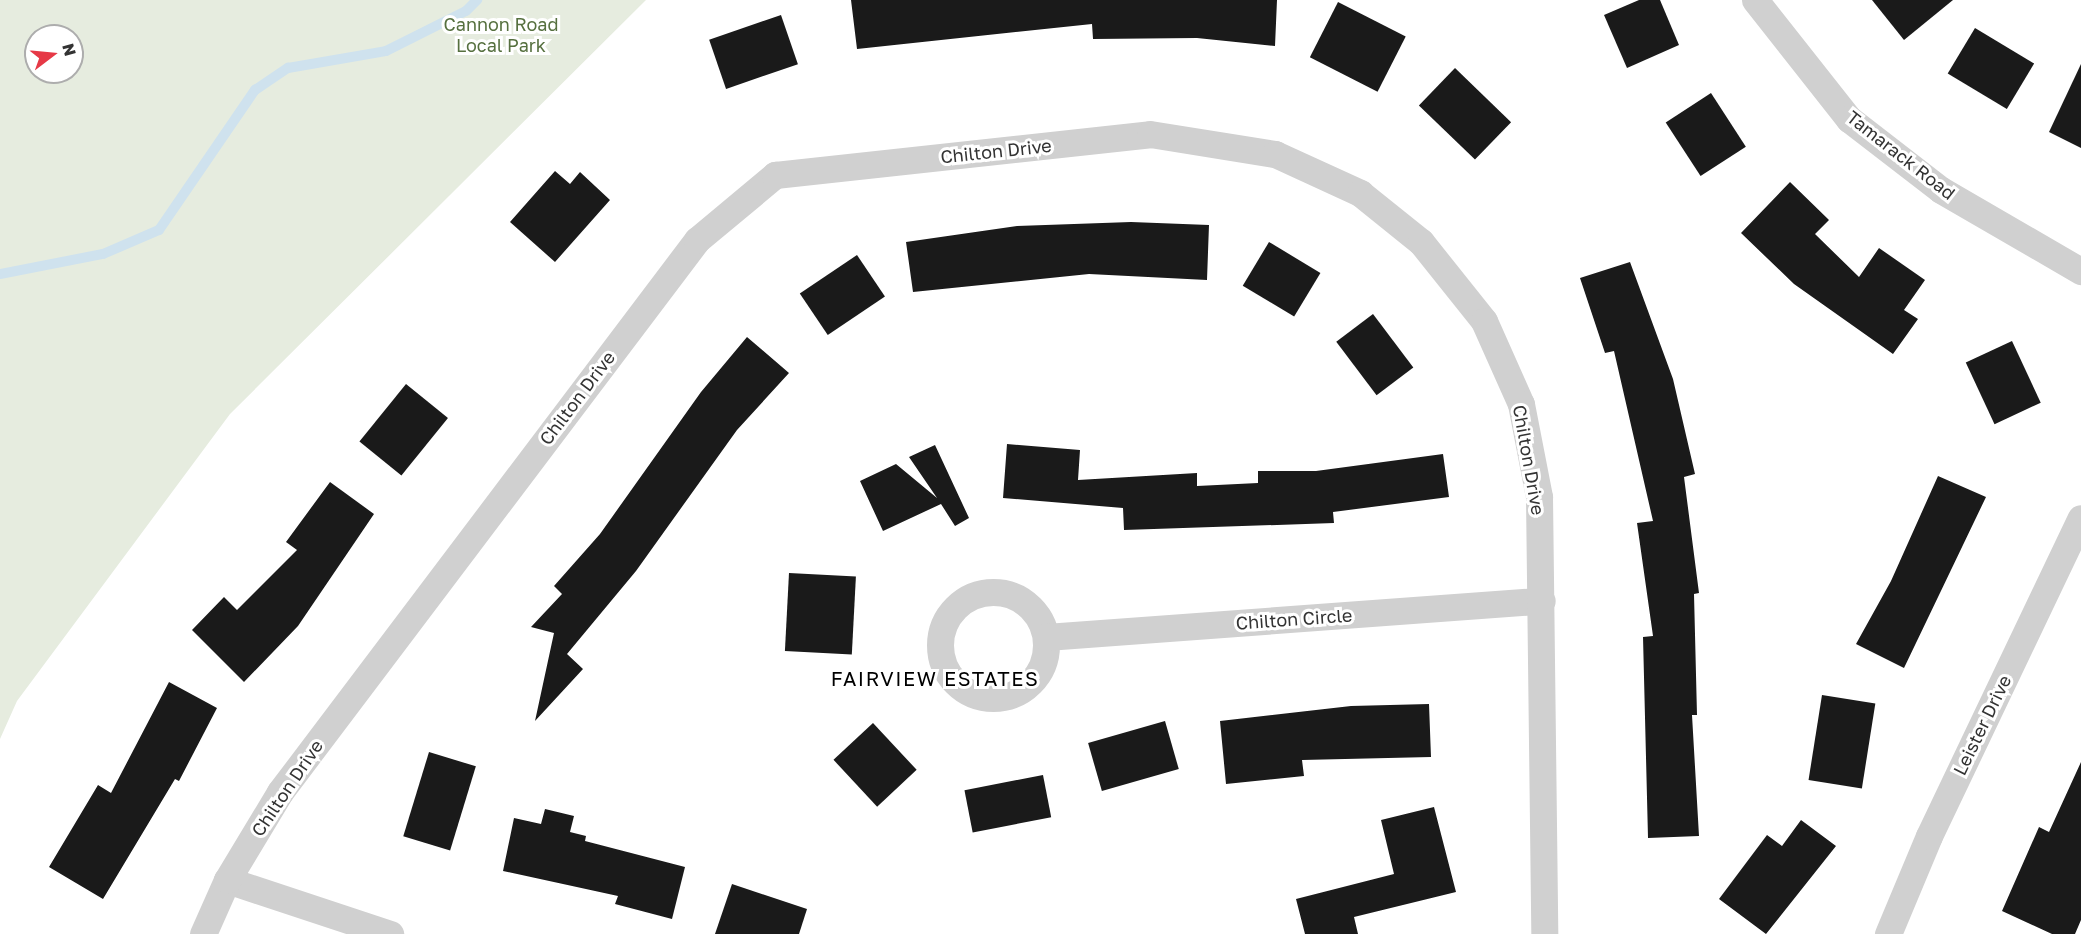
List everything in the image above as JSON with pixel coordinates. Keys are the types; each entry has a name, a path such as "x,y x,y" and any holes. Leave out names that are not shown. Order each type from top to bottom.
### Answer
{"street":[{"name":"Tamarack Road","path":"1755,0 1849,119 1941,190 2081,272"},
{"name":"Chilton Drive","path":"203,934 227,880 280,792 697,240 775,175 1150,134 1275,154 1360,193 1420,242 1484,321 1521,404 1539,497 1542,601 1544,934"},
{"name":"Leister Drive","path":"1888,934 1929,836 2081,518"},
{"name":"Chilton Circle","path":"1046,637 1542,601"},
{"path":"227,880 390,934"}],"green space":[{"name":"Cannon Road Local Park","path":"0,0 646,0 230,414 17,701 0,739"}],"building":[{"path":"851,0 1277,0 1275,46 1197,38 1093,39 1092,24 857,49"},
{"path":"1639,0 1660,0 1679,45 1627,68 1604,15"},
{"path":"1872,0 1953,0 1904,40"},
{"path":"1338,2 1406,37 1378,92 1310,57"},
{"path":"781,15 798,64 726,89 709,40"},
{"path":"1975,28 2034,64 2007,109 1948,73"},
{"path":"2081,64 2081,148 2049,132"},
{"path":"1455,68 1511,122 1475,160 1419,105"},
{"path":"1711,93 1746,147 1701,176 1666,122"},
{"path":"555,171 570,184 580,172 610,200 555,262 510,222"},
{"path":"1790,182 1829,220 1815,234 1859,277 1879,248 1925,280 1904,310 1918,319 1893,354 1794,284 1741,233"},
{"path":"1131,222 1209,225 1207,280 1089,274 913,292 906,242 1017,226"},
{"path":"1269,242 1320,273 1294,317 1243,286"},
{"path":"857,255 885,296 828,335 800,294"},
{"path":"1630,262 1673,379 1695,474 1684,477 1699,593 1694,594 1697,715 1692,715 1699,836 1648,838 1643,637 1653,636 1637,523 1653,521 1614,351 1605,353 1580,278"},
{"path":"1373,314 1413,368 1377,395 1336,342"},
{"path":"747,337 789,373 737,430 636,571 567,654 583,669 535,721 554,633 531,627 562,594 554,586 600,534 701,392"},
{"path":"2012,341 2041,403 1995,424 1966,363"},
{"path":"406,384 448,418 401,475 359,442"},
{"path":"1007,444 1080,450 1078,480 1197,473 1197,486 1258,483 1258,471 1316,471 1443,454 1449,497 1333,512 1334,523 1124,530 1123,508 1003,498"},
{"path":"935,445 969,518 955,526 941,504 883,531 860,481 896,464 937,498 909,457"},
{"path":"1938,476 1986,497 1904,668 1856,644 1891,581"},
{"path":"330,482 374,514 298,626 244,682 192,630 224,597 237,610 297,550 286,542"},
{"path":"789,573 856,577 852,654 785,651"},
{"path":"169,682 217,708 179,781 175,779 103,899 49,867 98,785 111,793"},
{"path":"1822,695 1875,703 1862,788 1809,780"},
{"path":"1429,704 1431,757 1302,760 1304,776 1226,784 1220,721 1351,706"},
{"path":"1165,721 1179,769 1102,791 1088,743"},
{"path":"873,723 917,770 877,807 834,760"},
{"path":"429,752 476,766 450,850 403,836"},
{"path":"2081,762 2081,920 2075,934 2052,934 2002,911 2039,827 2049,832"},
{"path":"1043,775 1051,817 973,832 964,790"},
{"path":"1434,807 1456,892 1354,917 1358,934 1305,934 1296,899 1394,874 1381,820"},
{"path":"545,809 574,816 570,832 586,836 585,841 685,867 672,919 615,904 618,896 503,871 514,818 541,824"},
{"path":"1801,820 1836,846 1766,934 1719,899 1767,835 1782,846"},
{"path":"732,884 807,909 799,934 715,934"}],"waterway":[{"path":"0,274 103,254 159,230 255,90 288,68 386,51 466,11 477,0"}],"district":[{"name":"FAIRVIEW ESTATES","path":"935,678"}]}
